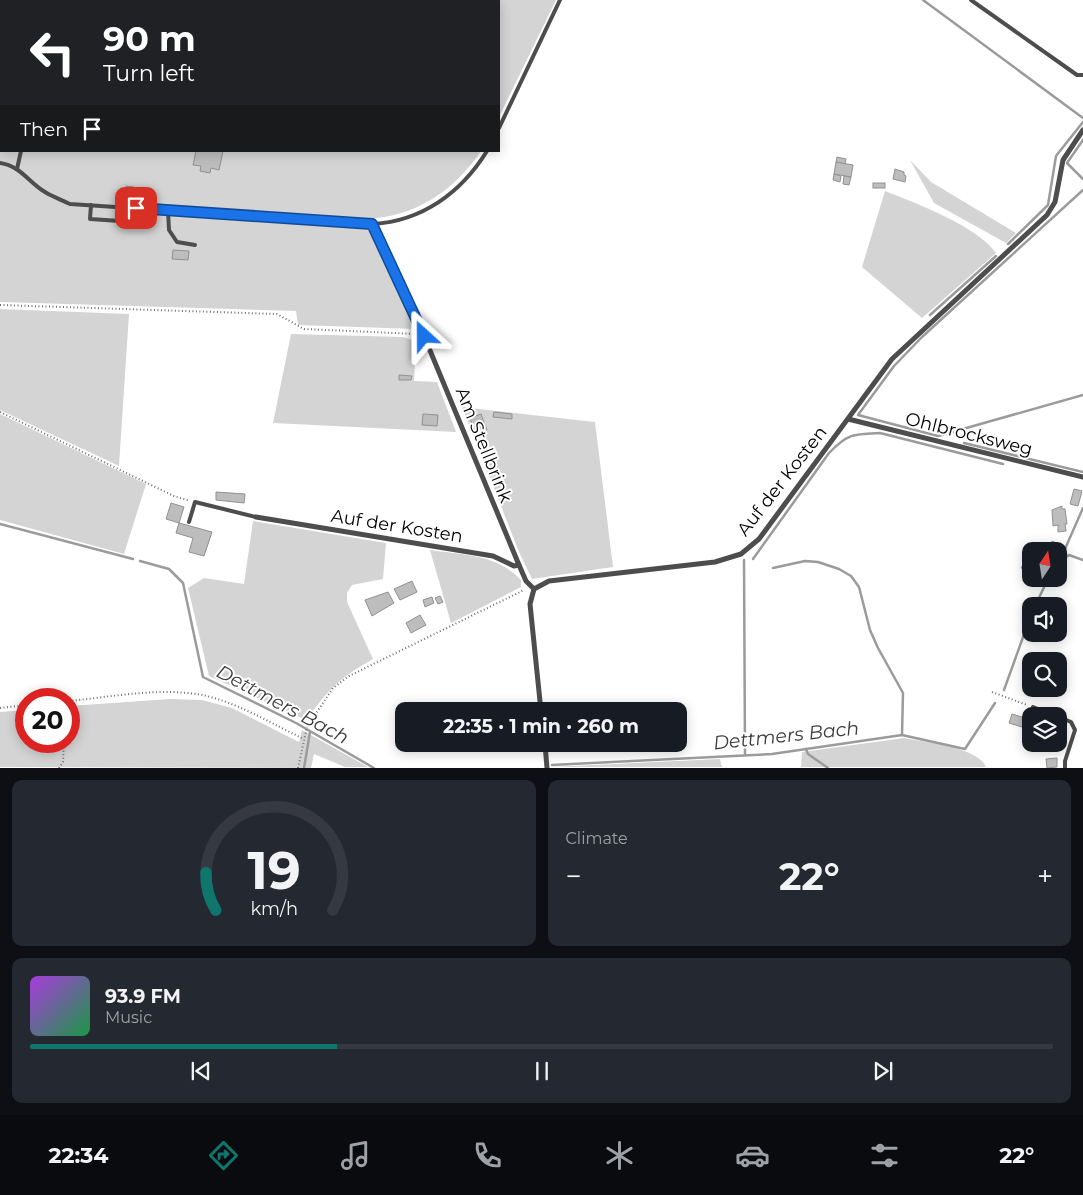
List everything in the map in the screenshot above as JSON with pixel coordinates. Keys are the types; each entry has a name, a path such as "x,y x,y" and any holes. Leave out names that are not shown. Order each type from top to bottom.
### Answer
{"street":[{"name":"Auf der Kosten","path":"534,589 549,581 715,562 741,554 759,539 892,360 1048,215 1055,202 1062,160 1083,130"},
{"name":"Am Stellbrink","path":"424,336 519,565"},
{"name":"Ohlbrocksweg","path":"848,419 1083,477"},
{"name":"Auf der Kosten","path":"256,517 493,556 514,566 519,565"},
{"path":"519,565 526,581 534,589 530,604 540,702"},
{"path":"546,752 548,768"}],"lane":[{"path":"500,126 560,0"},
{"path":"971,0 1077,75 1083,75"},
{"path":"17,169 21,152"},
{"path":"0,163 9,164 44,192 70,204 372,224 392,222 418,214 450,195 474,172 486,152"},
{"path":"91,205 90,219 150,223 151,209"},
{"path":"168,210 169,230 177,242 194,245"},
{"path":"372,224 424,336"},
{"path":"189,522 195,502 256,517"},
{"path":"1065,768 1065,760 1075,730 1072,722 1067,720"}],"path":[{"path":"0,305 277,314 304,329 411,332 424,336"},
{"path":"0,412 174,496 195,502"},
{"path":"298,768 307,727 333,688 349,676 376,661 452,627 524,590 534,589"},
{"path":"992,692 1033,707"},
{"path":"80,700 170,693 202,695 232,705 304,739"},
{"path":"0,708 15,706"},
{"path":"59,768 63,762 63,753"}],"shaded area":[{"path":"500,0 556,0 500,115"},
{"path":"0,152 480,152 459,178 432,199 401,213 367,219 416,329 298,325 296,311 0,302"},
{"path":"910,160 931,182 1016,233 1006,243 934,203"},
{"path":"885,191 929,209 961,225 987,243 996,253 922,318 862,267"},
{"path":"0,309 129,314 119,466 0,410"},
{"path":"291,334 403,337 416,341 414,381 437,382 456,432 273,423"},
{"path":"462,407 595,422 613,567 532,579 519,552"},
{"path":"0,414 146,484 124,554 0,520"},
{"path":"253,521 386,543 383,579 352,585 347,593 347,602 373,659 351,672 335,685 306,720 209,676 188,588 204,578 244,584"},
{"path":"430,550 490,560 512,571 521,580 521,587 451,623"},
{"path":"170,699 202,700 232,708 299,742 302,730 368,767 345,767 314,754 311,768 0,767 0,712 15,711 15,753 80,753 80,705"},
{"path":"904,738 962,750 981,760 986,767 801,767 802,752"},
{"path":"720,759 722,767 552,767"}],"building":[{"path":"196,152 223,152 219,170 211,168 210,173 200,171 201,166 193,165"},
{"path":"837,157 846,159 845,164 836,162"},
{"path":"836,162 853,165 851,177 834,174"},
{"path":"895,169 904,172 906,176 905,182 893,179"},
{"path":"834,174 841,176 840,182 833,180"},
{"path":"844,176 851,177 849,185 843,184"},
{"path":"873,183 885,183 885,188 873,188"},
{"path":"126,186 134,187 134,195 126,194"},
{"path":"173,250 189,251 188,260 172,259"},
{"path":"399,375 412,376 411,380 399,380"},
{"path":"494,412 512,414 512,419 493,417"},
{"path":"423,414 438,415 437,426 422,425"},
{"path":"481,414 485,425 474,430 470,418"},
{"path":"485,425 487,430 476,435 474,430"},
{"path":"1074,489 1082,491 1078,506 1070,504"},
{"path":"216,492 245,494 244,503 216,500"},
{"path":"171,503 184,507 179,523 166,519"},
{"path":"1062,506 1062,509 1065,509 1066,531 1058,532 1058,525 1053,526 1052,510"},
{"path":"179,523 212,532 204,556 189,552 193,538 176,533"},
{"path":"412,581 417,592 400,600 394,589"},
{"path":"388,592 394,603 372,616 365,600"},
{"path":"440,596 443,602 438,604 435,598"},
{"path":"432,597 434,603 425,607 423,600"},
{"path":"420,615 426,625 411,633 406,623"},
{"path":"1012,714 1022,717 1022,727 1009,723"},
{"path":"1057,758 1057,767 1047,768 1046,759"}],"waterway":[{"path":"923,0 1083,118"},
{"path":"1008,244 1048,205 1056,156 1083,122"},
{"path":"1083,140 1067,163 1083,179"},
{"path":"1083,190 922,337 894,366 858,415 938,436 1083,395"},
{"path":"930,315 996,256"},
{"path":"753,559 829,453 841,442 852,436 880,433 1003,464"},
{"path":"964,443 1083,472"},
{"path":"1068,542 1083,508"},
{"name":"Dettmers Bach","path":"0,524 133,559"},
{"name":"Dettmers Bach","path":"1068,556 1083,560"},
{"path":"744,560 745,755"},
{"name":"Dettmers Bach","path":"140,561 169,569 183,583 203,677 296,723 374,768"},
{"path":"773,568 805,561 818,562 839,569 851,576 859,587 870,630 903,693 902,735"},
{"name":"Dettmers Bach","path":"1039,597 1044,588"},
{"name":"Dettmers Bach","path":"1004,690 1022,640"},
{"name":"Dettmers Bach","path":"552,765 772,754 902,735 965,749 995,703"},
{"path":"304,768 310,732"},
{"path":"806,749 808,754 828,768"}],"route":[{"path":"136,208 372,224 424,336"}]}
